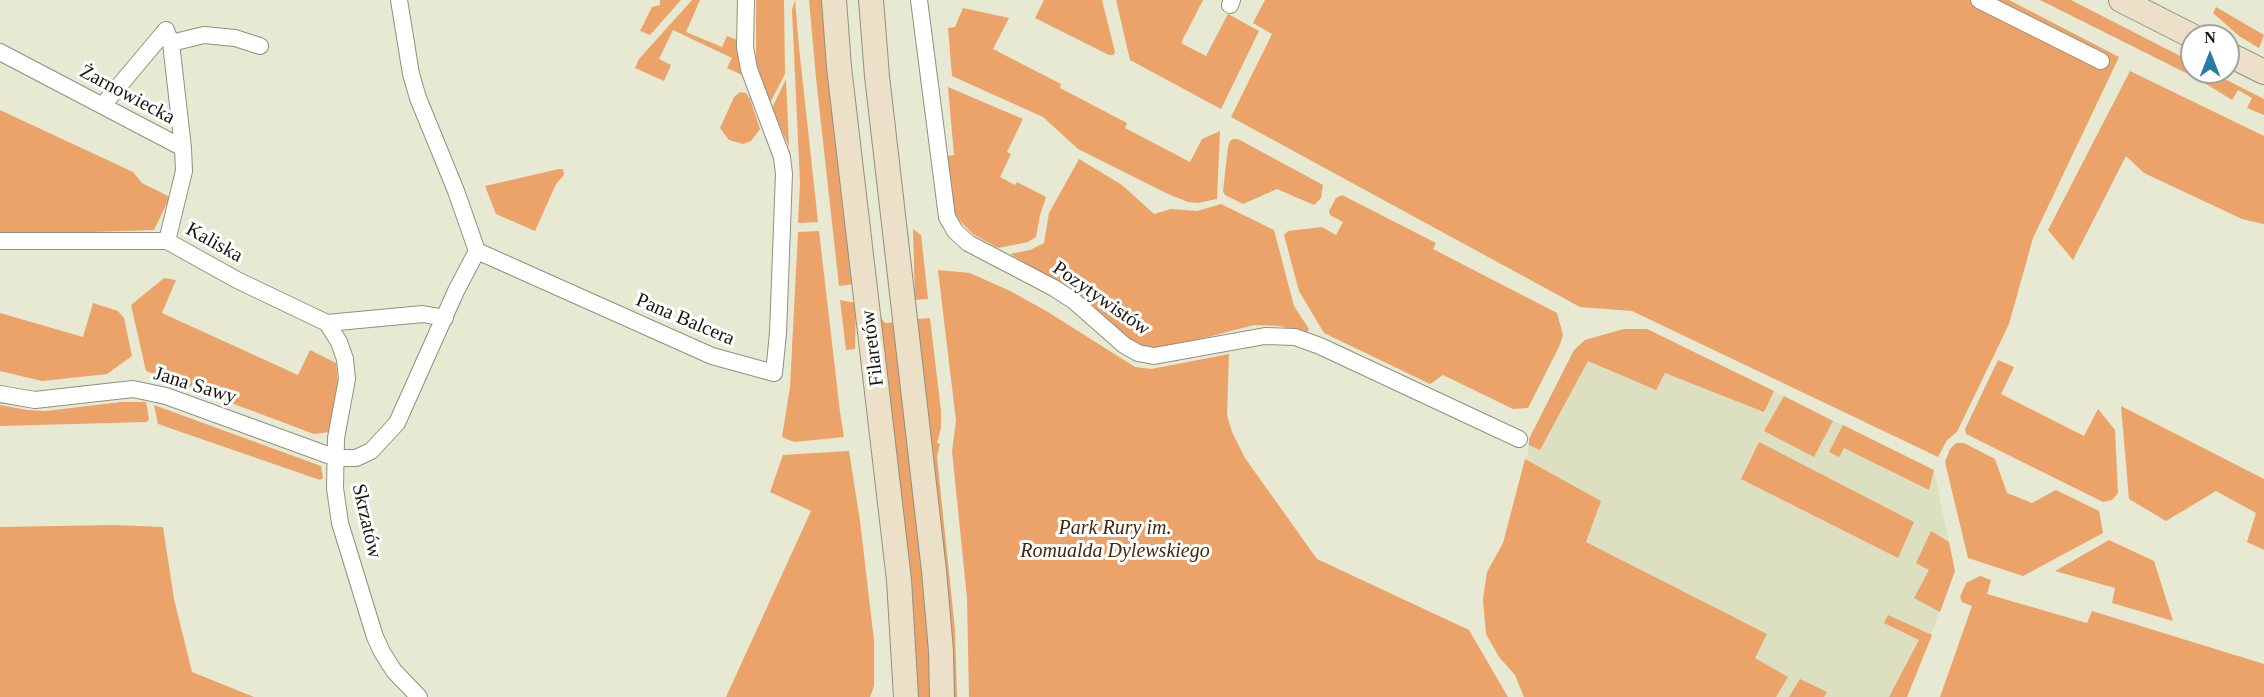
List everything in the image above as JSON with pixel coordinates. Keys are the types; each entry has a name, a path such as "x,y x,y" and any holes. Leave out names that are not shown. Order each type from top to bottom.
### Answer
{"main road":[{"name":"Filaretów","path":"834,0 839,67 899,580 906,697"},
{"name":"Filaretów","path":"871,0 877,76 934,571 941,651 942,697"},
{"path":"2121,0 2180,30"},
{"path":"2240,60 2264,72"},
{"path":"860,237 870,247 879,250 897,243"}],"street":[{"path":"399,0 410,67 418,98 456,191 477,251"},
{"name":"Pana Balcera","path":"477,251 712,356 774,373 778,333 784,174 782,157 748,69 745,47 746,0"},
{"name":"Pozytywistów","path":"919,0 947,217 955,231 968,243 1054,288 1124,345 1138,353 1154,356 1265,336 1295,337 1320,346 1520,439"},
{"path":"1979,0 2101,61"},
{"path":"104,105 166,30 171,43 183,148"},
{"path":"171,43 204,35 235,38 260,46"},
{"name":"Żarnowiecka","path":"0,52 183,148 184,171 167,241"},
{"name":"Kaliska","path":"0,242 167,241 237,280 327,323"},
{"name":"Skrzatów","path":"419,697 394,671 375,637 338,514 335,488 336,458 356,458 364,455 397,423 477,251"},
{"path":"336,458 336,438 347,379 345,359 339,342 327,323 423,314 445,318"},
{"name":"Jana Sawy","path":"0,394 34,400 133,389 166,396 336,458"}],"shaded area":[{"path":"1624,329 1647,329 1934,470 1955,571 1907,697 1524,697 1515,675 1499,657 1486,634 1483,599 1487,572 1503,543 1528,453 1529,439 1574,350 1585,340"}],"green space":[{"path":"660,0 681,0 650,35 640,31 652,7 660,5"},
{"path":"692,0 700,0 686,32 722,47 727,36 740,41 742,75 727,68 732,58 673,30 659,59 671,65 664,81 635,68 639,59"},
{"path":"756,0 784,0 785,74 770,103 756,62"},
{"path":"795,0 818,222 798,223 800,183 792,10"},
{"path":"809,0 824,0 854,284 839,286 816,78"},
{"path":"1044,0 1102,0 1115,52 1113,55 1035,18"},
{"path":"1116,0 1203,0 1181,43 1206,56 1228,14 1259,31 1221,109 1130,60"},
{"path":"1265,0 2009,0 2119,57 2033,238 2009,324 1957,432 1947,440 1938,457 1632,311 1580,307 1231,117 1272,34 1253,23"},
{"path":"2040,0 2071,0 2180,56 2180,70"},
{"path":"2216,7 2264,35 2259,48 2240,37 2240,24 2225,24 2213,13"},
{"path":"963,8 1009,18 993,49 1061,84 1060,88 1127,123 1125,128 1190,162 1202,139 1220,131 1217,199 1198,203 1188,202 1168,194 1078,149 1043,117 952,76 948,28 955,27"},
{"path":"2130,71 2264,136 2264,224 2242,219 2144,173 2126,156 2073,260 2048,230"},
{"path":"786,79 789,147 772,108"},
{"path":"2206,84 2235,84 2264,99 2264,115 2247,108 2252,98 2238,90 2232,100"},
{"path":"948,87 1023,119 1007,152 1011,154 1000,177 1015,185 1017,182 1046,197 1036,237 1028,242 998,248 973,234 952,210 941,157 954,155"},
{"path":"740,92 746,93 750,99 760,129 751,141 743,144 729,140 720,128 734,97"},
{"path":"0,110 133,172 142,183 170,197 154,230 0,235"},
{"path":"1233,139 1238,139 1323,185 1321,198 1314,205 1277,189 1243,204 1225,195 1223,191 1228,147"},
{"path":"1079,159 1122,185 1154,214 1171,209 1197,211 1221,204 1274,230 1294,306 1309,329 1307,333 1280,326 1254,325 1173,346 1151,349 1135,343 1057,282 1010,254 1030,250 1044,243 1049,213"},
{"path":"563,169 564,175 556,184 535,231 496,214 485,186"},
{"path":"1342,195 1436,243 1433,249 1557,313 1563,335 1528,408 1513,409 1443,375 1430,384 1324,333 1299,291 1284,235 1288,231 1322,227 1336,235 1343,222 1330,215 1329,211 1336,198"},
{"path":"913,229 921,235 928,299 915,300"},
{"path":"819,231 844,437 794,442 782,437 790,387 798,232"},
{"name":"Park Rury im. Romualda Dylewskiego","path":"938,270 970,273 1010,291 1135,367 1151,369 1229,354 1227,415 1232,432 1245,458 1317,559 1469,630 1508,697 969,697 967,598 952,451 956,421"},
{"path":"164,278 176,280 162,313 298,375 310,350 336,363 338,385 330,432 314,434 146,371 131,305"},
{"path":"840,300 856,303 855,349 846,350"},
{"path":"93,303 118,311 124,318 132,356 107,374 42,381 0,371 0,313 83,337"},
{"path":"879,315 885,323 896,322 932,665 931,697 915,697"},
{"path":"930,318 941,411 941,428 937,443 940,444 937,457 955,630 957,697 952,697 942,545 917,319"},
{"path":"1624,329 1647,329 1774,391 1764,412 1665,373 1656,390 1588,361 1540,450 1529,445 1529,439 1574,350 1585,340"},
{"path":"1998,360 2014,367 2001,394 2084,436 2098,409 2115,430 2118,493 2112,500 2103,502 1966,434 1965,429"},
{"path":"1784,396 1833,421 1814,457 1764,431"},
{"path":"121,402 146,402 149,419 147,422 0,426 0,405 46,411"},
{"path":"154,405 321,466 323,478 320,480 158,424"},
{"path":"2121,406 2264,479 2264,550 2247,542 2256,513 2216,491 2166,521 2129,499"},
{"path":"1843,425 1934,470 1929,490 1844,448 1839,457 1829,452"},
{"path":"1759,442 1914,522 1898,558 1741,479"},
{"path":"1956,443 1964,443 1995,459 2007,493 2032,503 2056,490 2099,511 2103,533 2023,576 1968,558 1945,462 1950,449"},
{"path":"849,451 874,641 874,686 870,697 726,697 811,511 770,492 783,455"},
{"path":"1525,459 1601,501 1586,542 1767,634 1755,658 1788,677 1776,697 1524,697 1515,675 1499,657 1486,634 1483,599 1487,572 1503,543"},
{"path":"114,525 163,527 174,599 192,672 254,697 0,697 0,527"},
{"path":"1931,531 1949,542 1955,571 1940,612 1914,598 1929,570 1916,563"},
{"path":"2109,540 2154,561 2173,621 2112,603 2115,588 2055,571"},
{"path":"1980,576 1991,580 1987,594 2087,623 2092,611 2264,664 2264,697 1940,697 1972,606 1962,602 1960,597 1966,583"},
{"path":"1888,615 1932,635 1907,697 1889,697 1919,640 1884,623"},
{"path":"1800,679 1827,692 1824,697 1789,697"}]}
